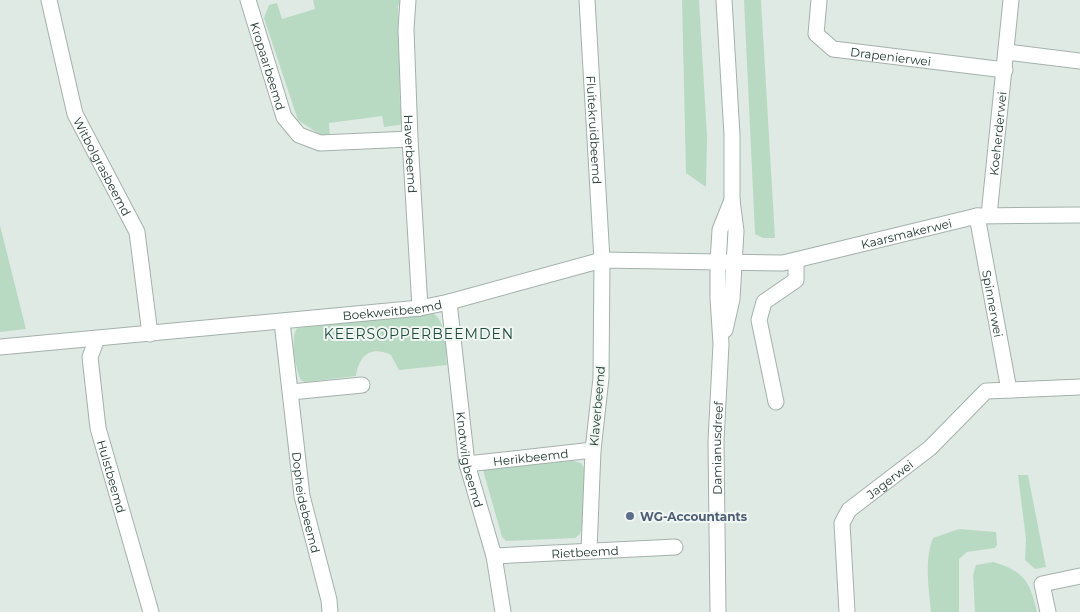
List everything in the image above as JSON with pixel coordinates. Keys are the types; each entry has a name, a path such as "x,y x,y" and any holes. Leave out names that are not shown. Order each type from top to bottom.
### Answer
{"street":[{"name":"Witbolgrasbeemd","path":"49,0 75,114 137,232 150,334"},
{"name":"Haverbeemd","path":"408,0 406,29 410,139 420,308"},
{"name":"Fluitekruidbeemd","path":"587,0 602,260"},
{"name":"Damianusdreef","path":"721,344 732,299 736,231 732,200 732,135 724,0"},
{"name":"Drapenierwei","path":"819,0 816,34 833,49 1005,70"},
{"name":"Koeherderwei","path":"983,216 1005,70 1012,0"},
{"name":"Kropaarbeemd","path":"250,1 284,117 299,135 320,143 410,139"},
{"path":"1006,52 1080,61"},
{"name":"Damianusdreef","path":"718,612 716,441 721,344 718,263 720,230 732,200"},
{"name":"Kaarsmakerwei","path":"718,263 783,263 983,216 1080,215"},
{"name":"Spinnerwei","path":"983,216 1010,390"},
{"name":"Boekweitbeemd","path":"0,348 420,308 449,302 602,260 718,263"},
{"name":"Klaverbeemd","path":"588,551 593,450 601,378 602,260"},
{"path":"776,402 759,320 764,302 796,280 796,260"},
{"name":"Knotwilgbeemd","path":"449,302 466,464 494,556 503,612"},
{"name":"Dopheidebeemd","path":"282,322 302,496 329,600 330,612"},
{"name":"Hulstbeemd","path":"96,339 90,357 98,428 151,612"},
{"path":"291,392 362,385"},
{"name":"Jagerwei","path":"847,612 842,523 849,510 930,448 986,391 1080,387"},
{"name":"Herikbeemd","path":"466,464 593,450"},
{"name":"Rietbeemd","path":"494,556 675,547"},
{"path":"1048,612 1042,584 1080,576"}],"green space":[{"path":"313,0 400,0 398,7 400,105 405,113 406,124 384,127 382,116 329,123 330,136 319,134 298,120 264,18 269,5 277,3 282,19 315,9"},
{"path":"682,0 699,0 707,136 706,187 686,173"},
{"path":"744,0 761,0 775,238 763,238 755,234"},
{"path":"0,225 26,329 0,332"},
{"path":"433,313 441,323 443,330 447,365 399,370 391,355 377,351 367,354 363,358 356,376 305,382 301,380 294,353 294,339 297,328"},
{"path":"571,460 581,463 585,470 583,525 580,534 575,538 506,541 502,537 483,470 495,464"},
{"path":"1018,475 1028,475 1046,567 1035,569 1025,560 1026,539"},
{"path":"959,529 996,532 997,545 995,548 967,552 959,559 959,612 931,612 928,565 933,538"},
{"path":"993,562 1012,569 1024,579 1032,592 1037,612 975,612 973,575 976,565"}],"place":[{"name":"WG-Accountants","path":"630,516"}],"district":[{"name":"KEERSOPPERBEEMDEN","path":"419,334"}]}
